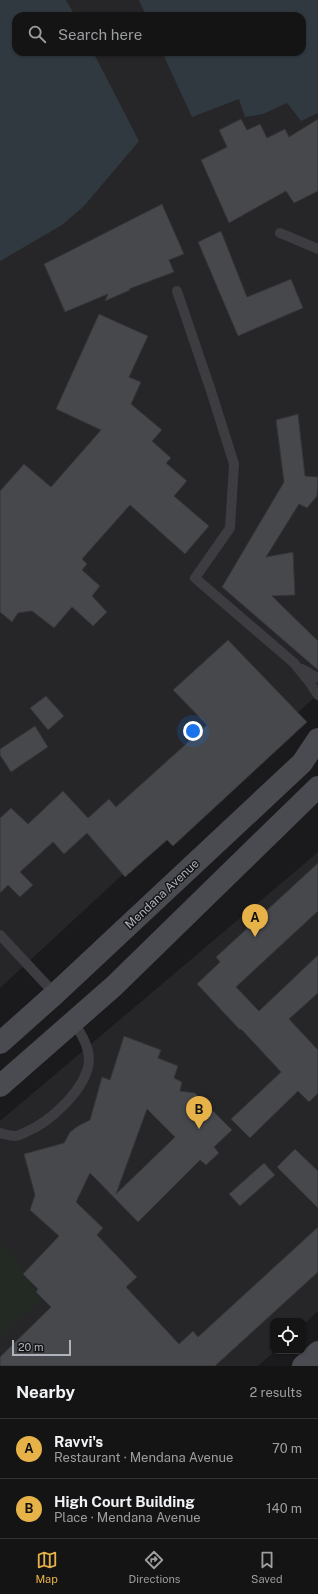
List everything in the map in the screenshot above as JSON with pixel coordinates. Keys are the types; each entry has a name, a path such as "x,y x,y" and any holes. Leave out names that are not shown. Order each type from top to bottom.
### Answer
{"main road":[{"name":"Mendana Avenue","path":"0,1043 55,994 302,763 318,739"},
{"path":"0,1086 114,986 318,787"},
{"path":"303,1366 318,1352"}],"lane":[{"path":"280,233 318,249"},
{"path":"176,291 211,391 234,464 230,528 195,578 294,663 318,678"},
{"path":"294,663 318,695"},
{"path":"0,935 55,994"},
{"path":"0,1133 16,1136 30,1130 58,1112 83,1080 88,1066 86,1043 73,1022"}],"shaded area":[{"path":"0,0 318,0 318,694 0,988"},
{"path":"0,0 66,0 73,12 12,12 12,56 95,56 139,141 84,206 62,225 0,261"},
{"path":"139,0 318,0 318,113 301,121 287,103 263,114 245,117 239,99 192,117 164,56 306,56 306,12 144,12"},
{"path":"318,852 318,1311 306,1322 306,1318 270,1318 270,1354 272,1354 258,1366 0,1366 0,1121"},
{"path":"0,1241 44,1296 0,1336"}],"building":[{"path":"241,119 247,130 260,124 267,138 285,129 289,137 318,119 318,191 294,203 286,191 229,223 201,160 227,147 219,130"},
{"path":"162,204 184,254 169,260 174,272 129,289 130,290 105,301 108,294 65,312 44,264"},
{"path":"221,231 247,297 291,279 303,308 238,336 198,242"},
{"path":"99,314 148,336 129,377 141,382 131,404 162,430 152,441 171,458 166,463 187,481 174,496 209,526 185,554 130,505 82,559 87,564 82,570 100,586 92,596 107,612 93,626 72,607 54,628 32,611 18,613 12,622 0,612 0,491 24,464 51,487 101,430 56,409"},
{"path":"298,414 305,476 318,477 317,496 307,508 299,504 266,557 293,552 295,595 272,596 318,641 318,670 222,587 284,482 276,420"},
{"path":"228,640 307,722 173,846 167,840 125,877 87,833 64,854 53,842 20,872 33,885 20,897 8,885 0,893 0,818 11,808 28,824 63,791 88,818 109,799 116,807 207,725 173,690"},
{"path":"46,696 64,716 48,730 30,708"},
{"path":"35,726 48,747 11,772 0,755 0,749"},
{"path":"318,863 318,911 236,987 259,1011 318,955 318,993 289,1019 318,1050 318,1093 309,1102 298,1091 250,1138 231,1119 281,1072 197,984 220,962 216,957"},
{"path":"124,1036 161,1050 158,1058 178,1066 174,1078 182,1082 180,1091 195,1093 232,1130 214,1147 219,1153 206,1165 200,1160 138,1222 90,1173 76,1202 103,1228 97,1235 137,1277 126,1287 179,1344 193,1331 198,1337 318,1227 318,1272 215,1366 0,1366 0,1357 51,1307 36,1292 38,1289 23,1274 59,1236 30,1210 35,1195 24,1154 64,1143 70,1132 90,1120 102,1077 110,1080","holes":["147,1109 175,1137 116,1194"]},
{"path":"295,1149 318,1171 318,1208 277,1167"},
{"path":"264,1163 275,1175 240,1206 229,1194"}],"place":[{"name":"Ravvi's","path":"255,937"},
{"name":"High Court Building","path":"199,1129"}]}
